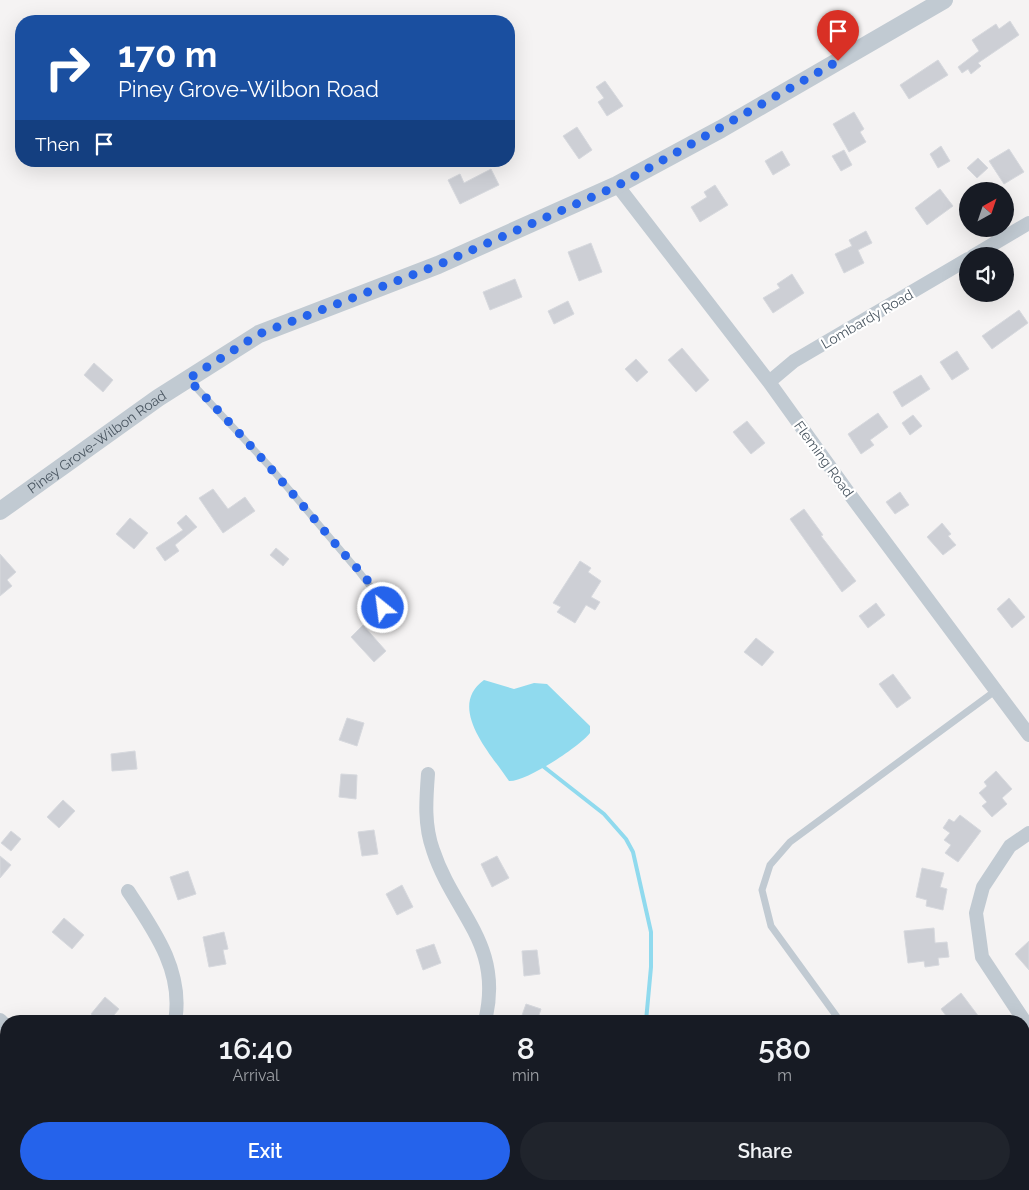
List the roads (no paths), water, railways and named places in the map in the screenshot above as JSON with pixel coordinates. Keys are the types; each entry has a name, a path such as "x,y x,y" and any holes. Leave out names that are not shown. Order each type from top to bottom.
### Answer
{"street":[{"name":"Piney Grove-Wilbon Road","path":"0,511 49,474 188,379 259,334 438,265 617,186 944,0"},
{"name":"Fleming Road","path":"617,186 768,382 1029,735"},
{"path":"988,247 1029,223"},
{"name":"Lombardy Road","path":"768,382 794,361 959,264"},
{"path":"428,774 426,819 433,851 475,929 486,959 489,986 486,1015"},
{"path":"1021,1015 982,956 976,913 983,887 1010,846 1029,833"},
{"path":"128,891 158,937 171,966 178,1005 176,1015"}],"lane":[{"path":"188,379 270,467 360,573 381,600 383,608 381,615"},
{"path":"836,1015 771,926 762,890 770,865 790,842 996,691"}],"water":[{"path":"484,680 514,689 534,683 547,684 590,726 590,733 575,747 552,763 527,776 509,781 483,744 470,717 469,703 473,691"}],"waterway":[{"path":"542,763 544,767 604,814 626,839 633,852 651,932 651,967 647,1015"}]}
